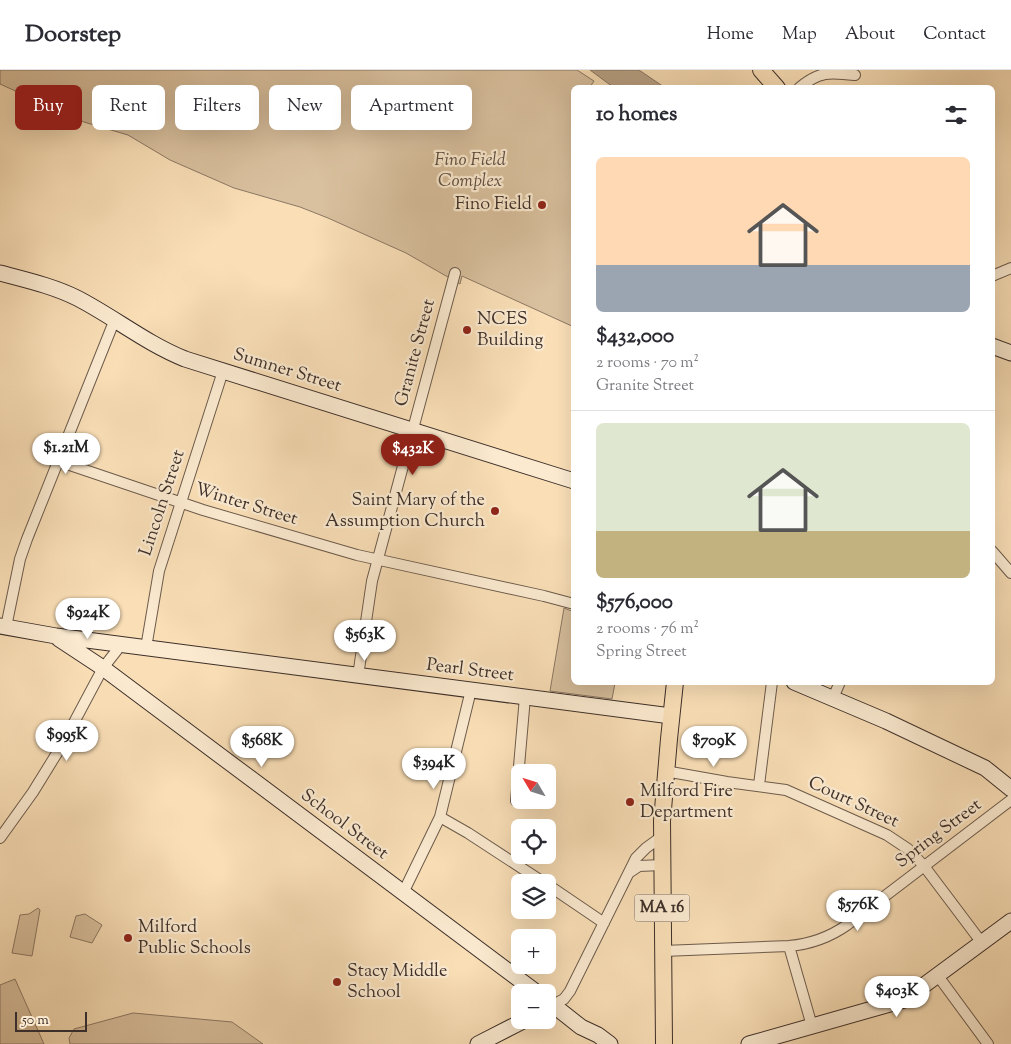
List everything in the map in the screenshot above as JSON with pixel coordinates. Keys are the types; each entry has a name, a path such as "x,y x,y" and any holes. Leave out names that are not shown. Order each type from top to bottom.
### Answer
{"main road":[{"path":"761,70 774,85"},
{"name":"Sumner Street","path":"0,273 60,290 75,297 168,352 571,480"},
{"path":"995,347 1011,353"},
{"name":"Pearl Street","path":"3,627 121,645 671,716"},
{"name":"School Street","path":"56,636 103,668 525,984"},
{"name":"MA 16","path":"664,1044 661,837 671,716 676,685"},
{"path":"801,685 928,740 985,768 1011,789"},
{"path":"750,1044 904,1000 1011,921"},
{"path":"556,1010 610,1044"},
{"path":"478,1044 511,1027"},
{"path":"581,1027 590,1044"}],"street":[{"path":"803,85 818,75 834,73 855,75"},
{"path":"995,275 1011,268"},
{"name":"Granite Street","path":"358,676 368,598 377,560 455,273"},
{"path":"3,627 20,559 115,319"},
{"name":"Lincoln Street","path":"146,648 159,571 223,371"},
{"name":"Winter Street","path":"58,460 180,502 357,555 571,603"},
{"path":"995,555 1011,574"},
{"path":"0,838 4,826 33,792 62,745 103,668 121,645"},
{"path":"759,785 772,685"},
{"path":"833,698 839,685"},
{"path":"403,893 440,817 471,690"},
{"path":"519,764 525,697"},
{"name":"Court Street","path":"666,771 786,790 887,835 908,849 924,866 982,943"},
{"name":"Spring Street","path":"663,952 789,946 813,942 835,933 1011,800"},
{"path":"440,817 468,832 531,874"},
{"path":"556,1002 564,999 570,991 640,853 661,837"},
{"path":"629,872 639,866 662,865"},
{"path":"556,890 604,923"},
{"path":"789,946 812,1026"},
{"path":"938,976 988,1044"}],"green space":[{"name":"Fino Field Complex","path":"0,70 577,70 594,81 591,85 571,85 571,326 462,276 460,284 406,253 328,218 300,207 234,188 170,160 128,135 111,130 165,130 165,85 92,85 92,124 82,121 82,85 15,85 15,91 0,84"},
{"path":"564,608 571,611 571,685 615,685 612,699 550,691"},
{"path":"38,908 40,910 32,956 12,953 20,915 29,914"},
{"path":"85,914 102,925 92,943 70,937 76,916"},
{"path":"15,979 44,1044 0,1044 0,985"},
{"path":"133,1013 232,1022 263,1044 70,1044 69,1038 74,1029"}],"shaded area":[{"path":"590,70 639,70 661,85 610,85"}],"place":[{"name":"Fino Field","path":"542,205"},
{"name":"NCES Building","path":"467,330"},
{"name":"Saint Mary of the Assumption Church","path":"495,511"},
{"name":"Milford Fire Department","path":"630,802"},
{"name":"Milford Public Schools","path":"128,938"},
{"name":"Stacy Middle School","path":"337,982"}]}
